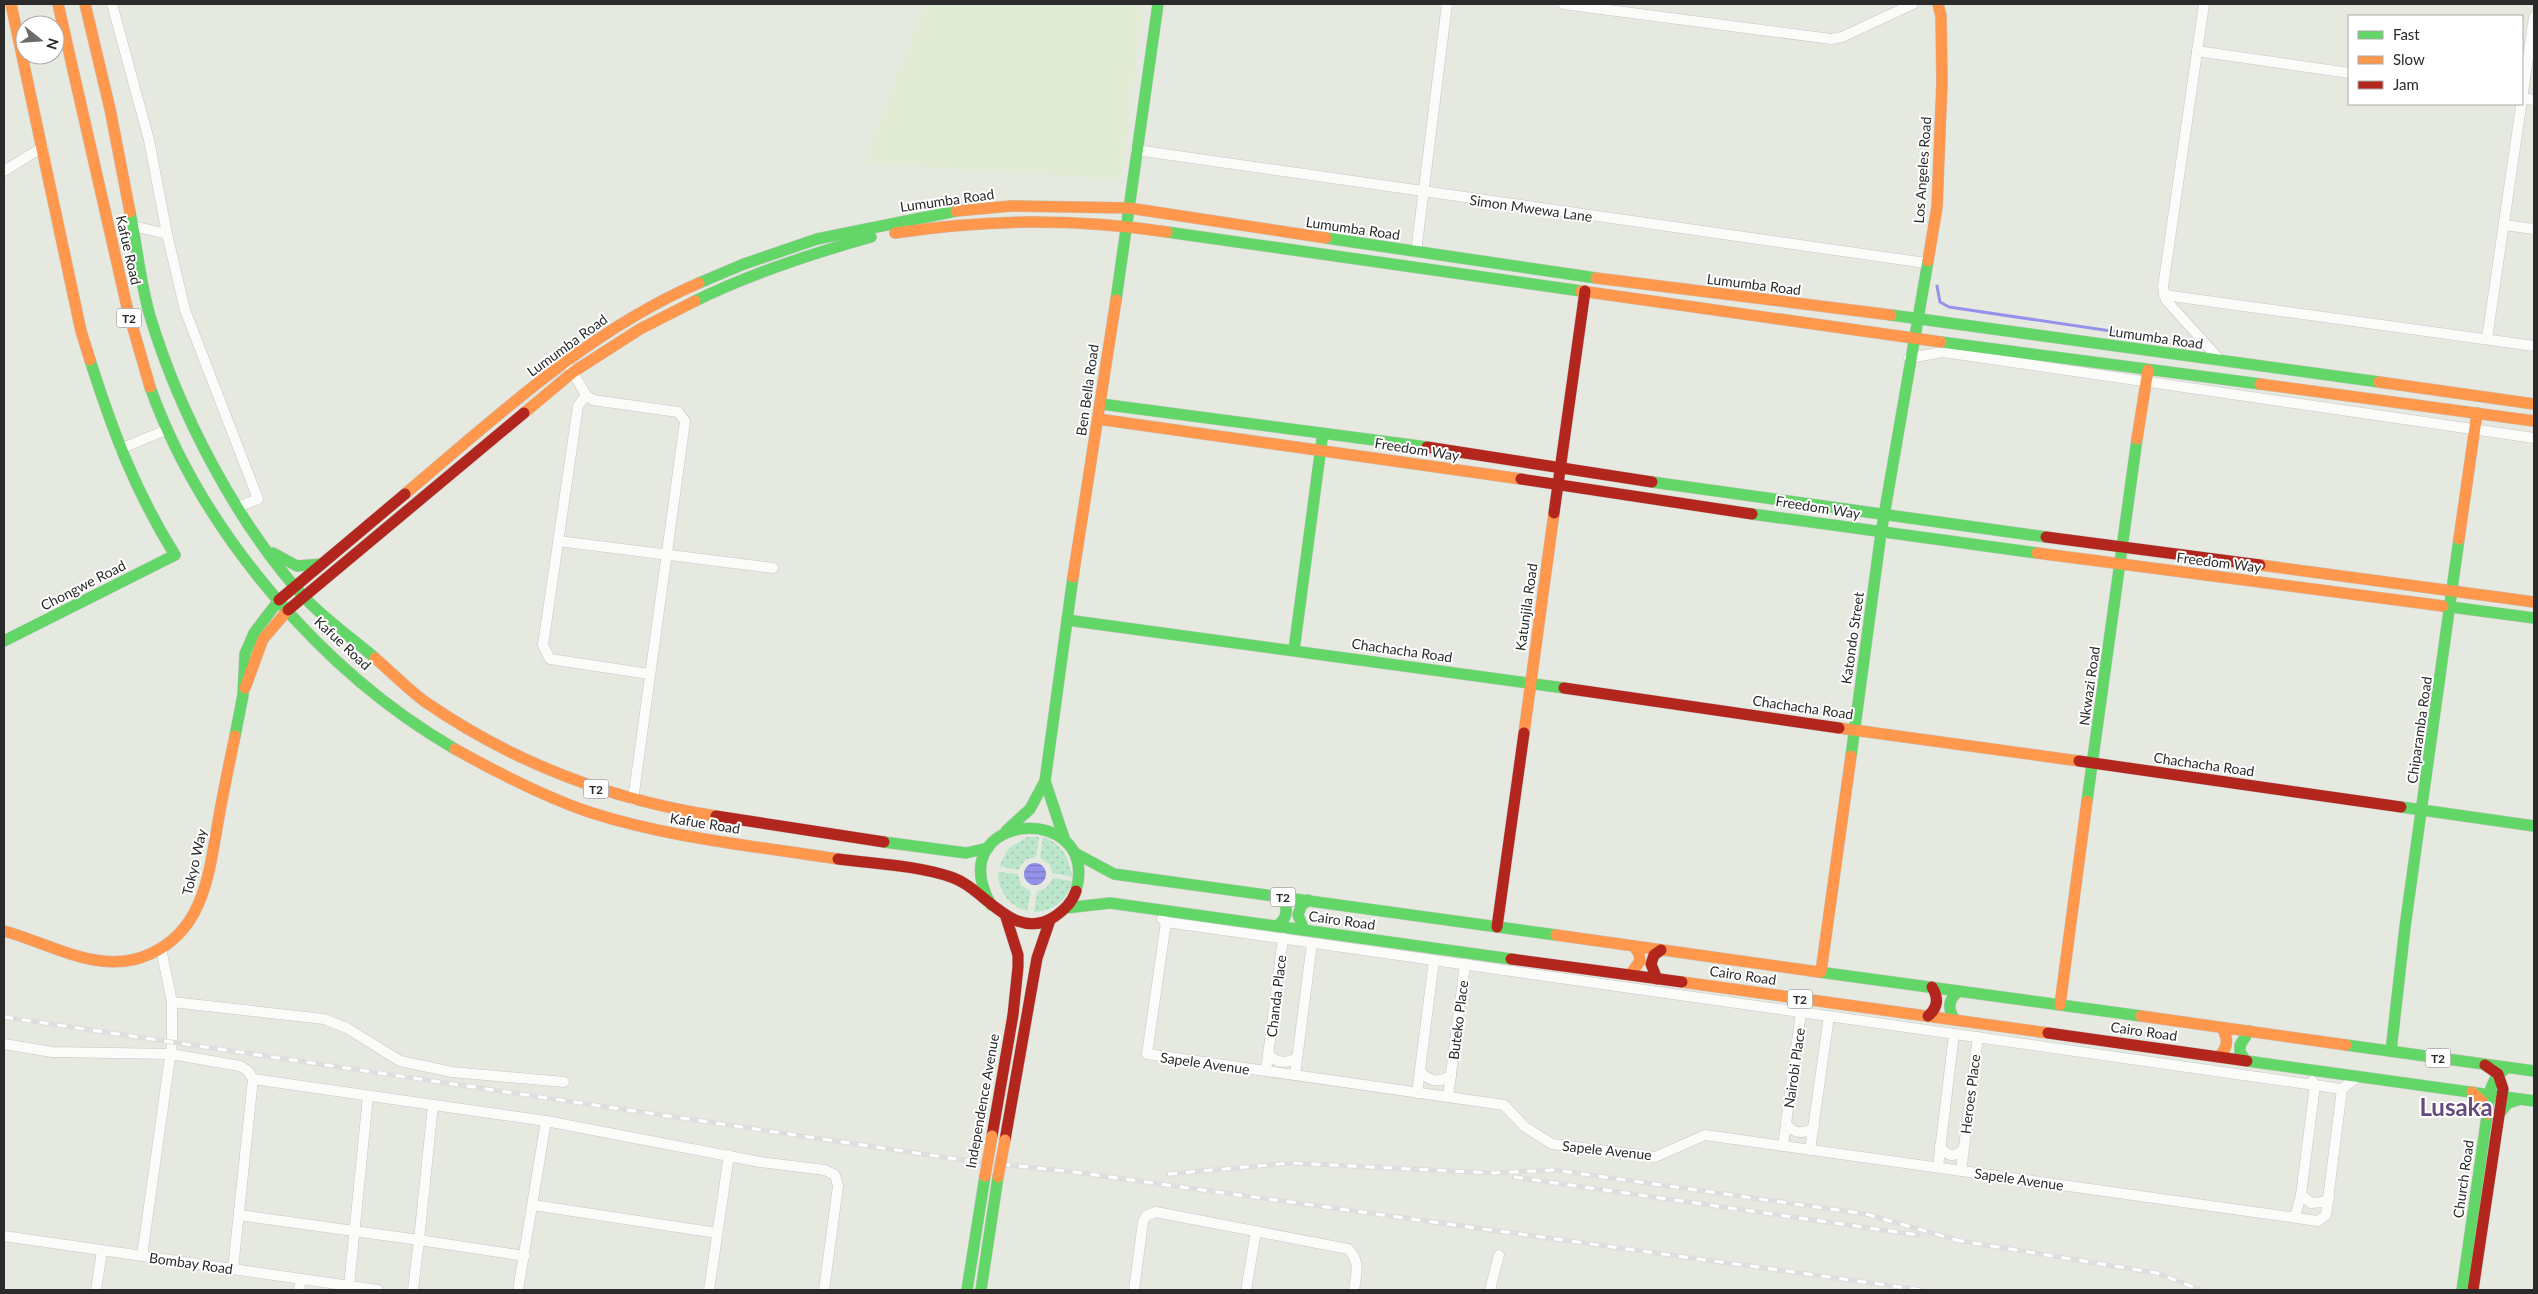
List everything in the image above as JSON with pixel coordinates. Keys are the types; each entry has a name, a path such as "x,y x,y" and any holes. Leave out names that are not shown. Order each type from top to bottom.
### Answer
{"main road":[{"path":"12,4 81,331 120,449"},
{"name":"Kafue Road","path":"58,4 132,331 166,430 206,503 249,564 288,610 337,659 413,723 490,769 563,803 615,819 684,836 952,877 963,882 991,905"},
{"name":"Kafue Road","path":"85,4 110,110 150,315 172,376 216,475 267,550 304,597 423,700 481,736 570,780 633,800 700,814 966,853 988,848"},
{"name":"Ben Bella Road","path":"1004,832 1030,810 1045,781 1158,4"},
{"name":"Los Angeles Road","path":"1913,338 1937,207 1942,63 1941,16 1938,4"},
{"name":"Lumumba Road","path":"279,600 494,418 566,362 631,318 694,285 744,264 817,239 950,212 1011,206 1129,208 1594,278 1916,318 2534,404"},
{"name":"Lumumba Road","path":"288,610 573,372 640,329 700,297 735,281 801,257 863,240 955,224 1060,221 1127,226 1913,338 2147,376 2534,421"},
{"name":"Katunjila Road","path":"1497,927 1584,291"},
{"name":"Katondo Street","path":"1821,972 1881,533 1913,338"},
{"name":"Nkwazi Road","path":"2060,1005 2094,763 2121,548 2147,376"},
{"name":"Freedom Way","path":"1101,404 1418,446 1721,493 2534,602"},
{"name":"Chiparamba Road","path":"2391,1051 2405,927 2423,810 2477,413"},
{"name":"Freedom Way","path":"1098,419 1321,449 1881,533 2534,618"},
{"path":"1294,650 1323,434"},
{"path":"1416,464 1418,446"},
{"name":"Chongwe Road","path":"4,641 175,555 154,521 120,449"},
{"path":"267,550 297,566 322,564"},
{"path":"322,582 320,595 329,620"},
{"name":"Tokyo Way","path":"243,695 242,674 246,648 251,634 279,600"},
{"name":"Tokyo Way","path":"4,931 102,961 134,960 161,949 186,927 203,896 243,695 263,639 288,610"},
{"name":"Chachacha Road","path":"1067,620 1294,650 2534,826"},
{"name":"Ben Bella Road","path":"1045,781 1065,841"},
{"path":"1016,827 1036,827 1049,830 1065,841 1074,853 1080,878 1075,894 1066,908 1050,920 1023,923 1006,917 991,905 984,891 980,876 982,861 988,848 1004,832 1016,827"},
{"name":"Cairo Road","path":"1074,853 1114,874 2534,1071"},
{"path":"1277,926 1283,921 1287,913 1286,904 1281,897"},
{"path":"1304,930 1298,915 1301,906 1308,900"},
{"name":"Cairo Road","path":"1066,908 1110,902 2534,1101"},
{"name":"Independence Avenue","path":"967,1290 984,1176 1012,1015 1018,967 1018,955 1006,917"},
{"name":"Independence Avenue","path":"981,1290 1004,1140 1036,958 1050,920"},
{"path":"1630,975 1636,970 1640,962 1639,953 1634,946"},
{"path":"1657,979 1651,964 1654,956 1661,950"},
{"path":"1928,1016 1934,1011 1937,1004 1937,995 1932,987"},
{"path":"1954,1020 1950,1013 1949,1005 1952,997 1959,991"},
{"path":"2218,1057 2224,1052 2228,1044 2227,1035 2222,1028"},
{"path":"2245,1060 2240,1054 2239,1046 2242,1038 2249,1031"},
{"path":"2485,1064 2498,1074 2510,1068"},
{"name":"Church Road","path":"2473,1290 2496,1095 2493,1080 2498,1074"},
{"path":"2472,1092 2494,1114 2508,1103 2521,1099"},
{"name":"Church Road","path":"2462,1290 2494,1114"}],"street":[{"path":"112,4 149,140 167,234 185,310 258,499 238,507"},
{"path":"1416,252 1446,4"},
{"path":"1563,4 1831,39 1842,37 1913,4"},
{"path":"2204,4 2163,287 2164,295 2222,362"},
{"path":"2523,91 2534,18"},
{"path":"2197,51 2348,73"},
{"path":"2487,339 2521,105"},
{"path":"4,171 43,147"},
{"name":"Simon Mwewa Lane","path":"1136,150 1926,263"},
{"path":"2504,224 2534,229"},
{"path":"133,226 167,234"},
{"path":"2164,295 2534,346"},
{"path":"1909,358 1942,352 2147,376 2534,438"},
{"path":"566,362 586,395 593,400 678,412 684,416 667,556 649,674 633,800"},
{"path":"586,395 578,406 543,645 550,659 649,674"},
{"path":"120,449 166,430"},
{"path":"558,541 773,568"},
{"path":"1147,908 1166,922 2342,1089"},
{"path":"1234,931 1240,921"},
{"name":"Sapele Avenue","path":"1166,922 1147,1054 1504,1105 1525,1127 1552,1144 1655,1157 1705,1135 2318,1221 2326,1215 2329,1199"},
{"name":"Chanda Place","path":"1266,1071 1283,938"},
{"name":"Chanda Place","path":"1295,1075 1312,942"},
{"path":"1394,942 1401,955"},
{"path":"142,1256 171,1054 172,1002 161,949"},
{"path":"1417,1092 1434,960"},
{"name":"Buteko Place","path":"1448,1097 1465,964"},
{"path":"1591,982 1599,971"},
{"path":"1740,990 1748,1005"},
{"path":"172,1002 324,1020 347,1028 400,1061 452,1072 564,1082"},
{"path":"1848,1019 1856,1006"},
{"name":"Nairobi Place","path":"1783,1146 1802,1012"},
{"name":"Nairobi Place","path":"1810,1150 1829,1016"},
{"path":"2033,1031 2047,1047"},
{"name":"Heroes Place","path":"1938,1167 1954,1034"},
{"name":"Heroes Place","path":"1961,1171 1978,1038"},
{"path":"4,1044 52,1052 171,1054 240,1066 248,1071 253,1079 233,1269"},
{"path":"2146,1062 2164,1049"},
{"name":"Chanda Place","path":"1268,1054 1274,1060 1282,1063 1297,1058"},
{"path":"2295,1217 2301,1195 2315,1085 2306,1069"},
{"name":"Buteko Place","path":"1420,1071 1426,1078 1434,1081 1443,1080 1451,1076"},
{"path":"2301,1195 2311,1203 2323,1202 2329,1199 2342,1089 2358,1076"},
{"path":"253,1079 546,1121 760,1162 825,1170 835,1175 838,1186 824,1290"},
{"path":"349,1286 368,1096"},
{"path":"413,1290 433,1105"},
{"path":"518,1290 546,1121"},
{"name":"Nairobi Place","path":"1786,1124 1791,1130 1799,1133 1807,1132 1814,1127"},
{"name":"Heroes Place","path":"1940,1146 1950,1156 1958,1155 1963,1150"},
{"path":"708,1290 729,1155"},
{"path":"533,1205 717,1233"},
{"path":"1134,1290 1143,1222 1150,1214 1156,1212 1348,1249 1358,1264 1354,1290"},
{"path":"239,1215 525,1256"},
{"path":"1246,1290 1256,1231"},
{"name":"Bombay Road","path":"4,1236 378,1290"},
{"path":"96,1290 102,1251"},
{"path":"1490,1290 1499,1255"},
{"path":"299,1290 301,1279"}],"shaded area":[{"path":"925,4 1143,4 1121,179 864,163"},
{"path":"1027,837 1039,837 1036,857 1025,860 1018,870 999,866 1009,848"},
{"path":"1043,837 1056,844 1064,852 1073,877 1053,873 1049,864 1040,858"},
{"path":"1035,863 1043,866 1046,874 1043,882 1035,885 1027,882 1024,874 1027,866"},
{"path":"998,872 1018,874 1021,885 1031,892 1027,911 1015,905 1006,897 1000,885"},
{"path":"1053,878 1072,881 1067,894 1053,907 1034,912 1037,892 1047,887"}],"waterway":[{"path":"1937,286 1940,302 1949,307 2131,334"}],"railway":[{"path":"4,1017 963,1160 1074,1172 1922,1290"},
{"path":"1168,1174 1291,1163 1491,1173 1555,1170 1866,1214 1960,1241"},
{"path":"1514,1177 1918,1235"},
{"path":"1955,1240 2157,1273 2201,1290"}],"traffic: fast":[{"path":"1116,300 1158,4"},
{"path":"699,283 744,264 817,239 956,211"},
{"path":"130,212 141,277 150,316 162,353 193,427 212,464 255,535 278,567 311,604 375,658"},
{"path":"1167,232 1581,291"},
{"path":"695,301 782,265 871,237"},
{"path":"1326,238 1596,278"},
{"path":"1851,756 1881,533 1928,261"},
{"path":"1891,315 2379,382"},
{"path":"1941,342 2260,384"},
{"path":"4,641 175,555 148,508 126,461 90,360"},
{"path":"150,387 173,441 201,494 234,545 272,594 314,639 359,680 406,717 455,749"},
{"path":"1101,404 1427,447"},
{"path":"1294,650 1322,439"},
{"path":"2087,801 2137,439"},
{"path":"1652,482 2046,537"},
{"path":"1752,514 2037,553"},
{"path":"2391,1051 2405,927 2459,539"},
{"path":"273,553 297,566 322,564"},
{"path":"1006,831 1030,809 1045,781 1073,577"},
{"path":"235,736 243,695 245,654 254,633 279,600"},
{"path":"2443,606 2534,618"},
{"path":"1067,620 1564,688"},
{"path":"1045,781 1065,841"},
{"path":"2401,807 2534,826"},
{"path":"991,905 981,874 986,850 1002,835 1023,829 1046,831 1066,842 1077,862 1076,891"},
{"path":"884,842 966,853 988,848"},
{"path":"1075,853 1114,874 1556,935"},
{"path":"1277,926 1281,923 1286,913 1281,897"},
{"path":"1304,930 1298,915 1301,906 1308,900"},
{"path":"1066,908 1110,903 1511,959"},
{"path":"1819,972 2141,1016"},
{"path":"1955,1020 1950,1004 1955,994 1959,991"},
{"path":"2245,1060 2240,1052 2240,1045 2249,1031"},
{"path":"2346,1045 2534,1071"},
{"path":"2247,1061 2534,1101"},
{"path":"2462,1290 2491,1088 2497,1075 2504,1070"},
{"path":"2499,1114 2508,1103 2521,1099"},
{"path":"967,1290 985,1176"},
{"path":"981,1290 998,1177"}],"traffic: slow":[{"path":"11,4 81,331 90,360"},
{"path":"58,4 127,307 150,387"},
{"path":"85,4 110,109 130,212"},
{"path":"1928,261 1937,207 1942,82 1941,16 1938,4"},
{"path":"956,211 1011,206 1129,208 1326,238"},
{"path":"895,233 964,225 1031,222 1098,224 1167,232"},
{"path":"1596,278 1891,315"},
{"path":"405,494 509,406 581,351 619,325 699,283"},
{"path":"1581,291 1941,342"},
{"path":"1073,577 1116,300"},
{"path":"524,413 573,372 640,329 695,301"},
{"path":"2137,439 2148,370"},
{"path":"2379,382 2534,404"},
{"path":"2260,384 2534,421"},
{"path":"2459,539 2477,413"},
{"path":"1098,419 1521,479"},
{"path":"1524,733 1554,513"},
{"path":"2037,553 2443,606"},
{"path":"2260,565 2534,602"},
{"path":"245,688 263,639 288,610"},
{"path":"375,658 424,701 458,723 527,760 601,789 638,800 716,816"},
{"path":"1839,728 2079,761"},
{"path":"4,931 77,956 108,962 121,962 139,958 168,944 193,915 207,880 235,736"},
{"path":"455,749 537,791 572,806 619,821 681,835 838,859"},
{"path":"1821,972 1851,756"},
{"path":"2060,1005 2087,801"},
{"path":"1556,935 1819,972"},
{"path":"1630,975 1640,961 1639,954 1634,946"},
{"path":"1682,982 2048,1033"},
{"path":"2141,1016 2346,1045"},
{"path":"2218,1057 2226,1047 2226,1036 2222,1028"},
{"path":"2472,1092 2482,1101 2488,1114"},
{"path":"985,1176 992,1136"},
{"path":"998,1177 1005,1140"}],"traffic: jam":[{"path":"1554,513 1585,291"},
{"path":"288,610 524,413"},
{"path":"1427,447 1652,482"},
{"path":"1521,479 1752,514"},
{"path":"279,600 405,494"},
{"path":"2046,537 2260,565"},
{"path":"1564,688 1839,728"},
{"path":"1497,927 1524,733"},
{"path":"2079,761 2401,807"},
{"path":"716,816 884,842"},
{"path":"838,859 910,867 951,877 964,883 1012,919 1025,923 1039,923 1054,917 1067,906 1076,891"},
{"path":"992,1136 1013,1015 1018,967 1018,955 1006,917"},
{"path":"1005,1140 1037,958 1050,920"},
{"path":"1657,979 1651,964 1654,955 1661,950"},
{"path":"1511,959 1682,982"},
{"path":"1928,1016 1936,1006 1936,995 1932,987"},
{"path":"2048,1033 2247,1061"},
{"path":"2473,1290 2503,1089 2498,1074 2485,1065"}],"district":[{"name":"Lusaka","path":"2456,1106"}]}
